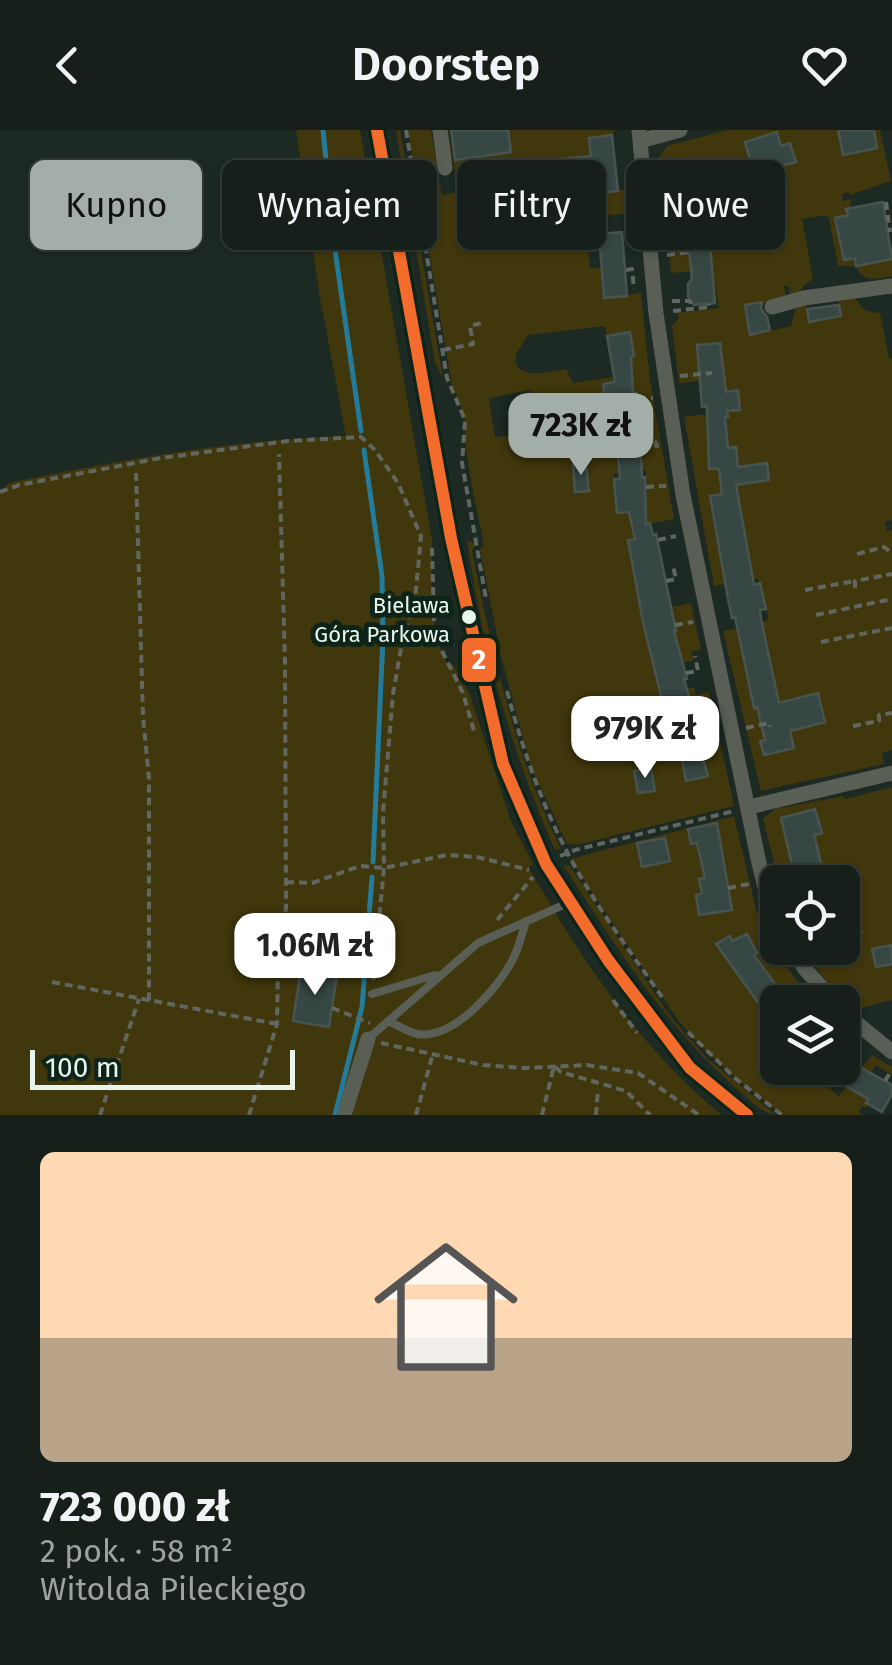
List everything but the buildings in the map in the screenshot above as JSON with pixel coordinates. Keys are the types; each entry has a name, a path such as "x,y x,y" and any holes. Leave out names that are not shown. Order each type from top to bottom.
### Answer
{"main road":[{"path":"377,130 451,538 503,764 546,864 570,902 690,1068 747,1115"}],"street":[{"path":"440,130 445,168"},
{"path":"680,130 640,136 656,313 683,494 761,865"},
{"path":"772,307 804,298 892,286"},
{"path":"749,807 892,773"},
{"path":"803,965 820,985"},
{"path":"860,1026 892,1052"},
{"path":"344,1115 368,1031"}],"lane":[{"path":"368,1031 388,1021 478,943 570,902"},
{"path":"388,1021 416,1034 436,1034 465,1017 494,989 514,958 526,921"},
{"path":"372,994 441,973"}],"path":[{"path":"406,130 448,385 465,420 462,463 486,602"},
{"path":"886,202 890,232"},
{"path":"667,256 689,252"},
{"path":"626,270 632,270 634,289"},
{"path":"672,301 690,301 692,309"},
{"path":"673,311 710,307 709,304"},
{"path":"443,350 473,344 470,326 484,322"},
{"path":"675,376 712,373"},
{"path":"638,398 649,398"},
{"path":"0,492 161,458 361,436 398,482 421,536 415,600 392,694 383,813 384,868 368,1031"},
{"path":"642,442 653,441"},
{"path":"248,1115 277,1024 286,882 280,454"},
{"path":"136,473 143,717 149,779 148,1001"},
{"path":"646,487 671,485"},
{"path":"421,536 432,540 436,604"},
{"path":"658,540 669,537"},
{"path":"857,554 884,547 892,553"},
{"path":"666,581 676,579 673,566"},
{"path":"805,590 855,584 892,574"},
{"path":"816,615 892,598"},
{"path":"675,625 697,621"},
{"path":"821,642 892,628"},
{"path":"686,673 698,670 694,656"},
{"path":"506,686 536,783 568,853 611,925 670,1008"},
{"path":"853,726 879,721 879,716 892,713"},
{"path":"696,719 717,716"},
{"path":"742,729 769,723 770,727"},
{"path":"568,853 749,807"},
{"path":"286,882 312,883 360,866 384,868 447,855 477,857 532,873 478,943"},
{"path":"728,888 754,883"},
{"path":"52,982 277,1024"},
{"path":"100,1115 140,999"},
{"path":"332,1008 351,1016 368,1031 432,1056 484,1065 587,1064 638,1073 699,1115"},
{"path":"686,1030 736,1079 782,1115"},
{"path":"416,1115 432,1056"},
{"path":"542,1115 554,1066"},
{"path":"554,1066 561,1072 626,1091 650,1115"},
{"path":"886,1082 892,1070"},
{"path":"596,1115 598,1089"}],"shaded area":[{"path":"296,130 360,130 365,160 300,160"},
{"path":"396,130 400,130 405,160 401,160"},
{"path":"408,130 431,130 436,160 413,160"},
{"path":"507,130 615,130 612,135 589,138 591,156 584,160 459,160 510,152"},
{"path":"727,130 880,130 891,181 850,195 842,194 843,201 851,199 849,215 835,219 837,232 841,232 844,260 855,258 857,266 892,259 892,276 871,278 862,275 856,266 838,266 829,218 825,215 802,219 813,279 802,287 801,294 790,299 789,286 784,286 787,300 745,305 751,335 791,326 796,307 806,304 809,322 841,316 838,296 852,295 866,311 880,313 892,359 892,520 885,522 887,531 892,530 892,750 882,753 884,764 761,791 723,631 769,620 758,578 714,586 684,417 728,417 727,411 740,410 737,391 726,392 724,379 679,383 672,326 678,320 677,313 719,308 712,269 671,273 669,250 785,250 785,160 658,160 667,146"},
{"path":"457,160 457,192 453,161"},
{"path":"437,165 442,195 457,192 457,250 588,250 590,268 602,268 605,297 641,293 650,380 674,519 633,527 635,539 629,540 645,562 662,558 654,605 670,601 672,607 691,603 701,649 691,652 694,660 654,669 661,695 694,687 696,695 709,692 734,806 567,844 531,767 501,656 480,549 484,545 460,403 452,385 429,250 437,250","holes":["605,326 607,336 630,332 634,356 611,360 613,377 573,383 566,369 536,373 521,370 517,365 516,355 528,335","530,390 534,433 495,437 489,398","646,470 647,493 636,512 617,513 614,474"]},
{"path":"626,189 626,214 606,215 606,192"},
{"path":"313,250 381,250 432,540 432,604 442,651 448,666 453,664 469,692 511,821 533,864 529,868 570,936 638,1031 722,1115 0,1115 0,493 8,483 133,459 261,442 346,436"},
{"path":"416,250 421,250 443,378 435,363"},
{"path":"467,540 476,544 472,551 480,590 518,739 561,849 555,850 512,737 481,620"},
{"path":"892,787 892,1000 860,1008 860,985 830,985 814,965 860,965 860,865 775,865 763,819 775,809 843,796 845,799"},
{"path":"734,816 760,919 760,965 786,965 800,985 760,985 760,1085 825,1085 839,1096 848,1085 860,1085 860,1070 872,1055 892,1067 892,1075 876,1065 857,1092 868,1099 867,1108 862,1106 859,1112 864,1115 782,1115 736,1079 675,1016 570,859"},
{"path":"563,865 570,866 670,1016 708,1059 776,1115 751,1102 687,1040 643,984"}],"waterway":[{"path":"323,130 335,250 361,431"},
{"path":"364,450 382,576 373,862"},
{"path":"335,1115 362,1007 372,877"}],"transit line":[{"name":"2","path":"377,130 451,538 503,764 546,864 608,960 690,1068 747,1115"}],"place":[{"name":"Bielawa Góra Parkowa","path":"469,617"}]}
